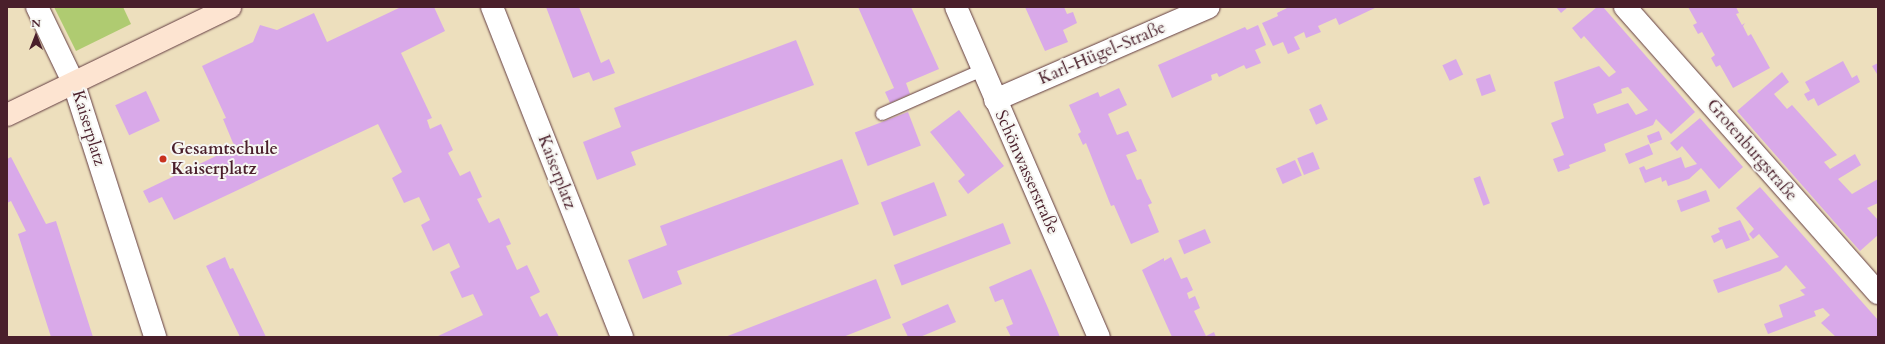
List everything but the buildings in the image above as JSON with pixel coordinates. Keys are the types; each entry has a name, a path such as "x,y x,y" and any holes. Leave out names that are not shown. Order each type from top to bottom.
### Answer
{"street":[{"path":"7,115 74,84 37,7"},
{"name":"Kaiserplatz","path":"156,337 74,84 230,7"},
{"name":"Kaiserplatz","path":"492,7 622,337"},
{"name":"Schönwasserstraße","path":"956,7 1099,337"},
{"name":"Karl-Hügel-Straße","path":"995,100 1209,7"},
{"name":"Grotenburgstraße","path":"1625,7 1878,293"}],"lane":[{"path":"882,114 982,70"}],"green space":[{"path":"54,7 123,7 131,24 76,51"}],"place":[{"name":"Gesamtschule Kaiserplatz","path":"163,159"}]}
